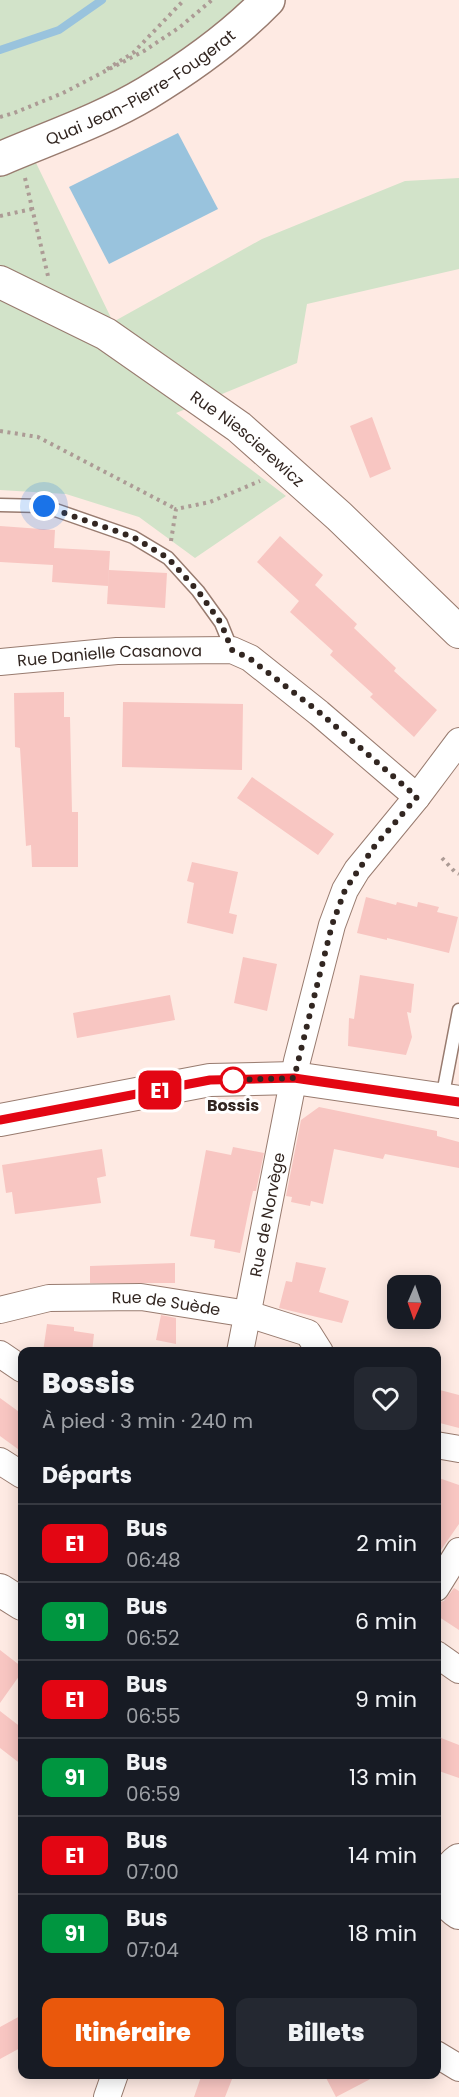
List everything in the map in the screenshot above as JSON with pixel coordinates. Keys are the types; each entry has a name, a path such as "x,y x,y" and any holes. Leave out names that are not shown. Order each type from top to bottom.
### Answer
{"main road":[{"name":"Quai Jean-Pierre-Fougerat","path":"0,159 99,117 147,93 221,42 268,0"}],"street":[{"name":"Rue Niescierewicz","path":"2,282 106,334 239,427 339,516 459,633"},
{"name":"Rue Danielle Casanova","path":"0,662 117,651 232,650"},
{"path":"232,650 249,658 319,712 417,797"},
{"name":"Rue de Norvège","path":"241,1347 294,1078 332,925 345,890 374,847 417,797 459,741"},
{"path":"0,1120 210,1080 294,1078 450,1101"},
{"name":"Rue de Suède","path":"0,1310 49,1298 141,1297 248,1314 308,1333 317,1347"},
{"path":"0,1354 18,1366"},
{"path":"441,1445 459,1449"},
{"path":"0,1461 18,1472"},
{"path":"441,1580 459,1551"},
{"path":"0,1590 18,1601"},
{"path":"441,1657 459,1670"},
{"path":"446,1876 448,1902 459,1913"},
{"path":"441,2057 459,2068"},
{"path":"107,2097 113,2079"}],"lane":[{"path":"0,505 44,506 133,537 168,558 198,591 221,623 232,650"},
{"path":"450,1101 459,1010"}],"path":[{"path":"0,116 62,92 97,75 133,53 184,0"},
{"name":"Quai Jean-Pierre-Fougerat","path":"0,116 15,113 63,93 116,67 180,27 212,0"},
{"path":"26,180 49,279 40,302"},
{"path":"0,216 32,209"},
{"path":"0,431 38,437 176,509 210,502 261,481"},
{"path":"168,558 176,509"},
{"path":"442,858 459,874"}],"green space":[{"path":"0,0 250,0 150,79 23,136 113,322 262,239 405,181 459,178 459,269 307,304 297,363 176,413 286,496 195,558 139,517 66,494 0,490"}],"water":[{"path":"178,133 218,209 109,264 69,187"}],"building":[{"path":"372,417 391,469 370,478 350,426"},
{"path":"0,526 55,530 54,548 110,551 108,586 52,582 53,565 0,562"},
{"path":"280,536 323,575 315,585 357,624 354,628 396,668 394,671 437,710 414,737 370,697 373,694 330,655 333,651 290,612 299,601 257,562"},
{"path":"109,570 167,573 165,608 107,604"},
{"path":"64,692 64,717 70,717 72,812 78,812 78,867 32,867 31,845 26,846 20,748 15,747 14,693"},
{"path":"123,702 243,704 242,770 122,767"},
{"path":"252,777 334,834 318,855 237,798"},
{"path":"192,862 238,872 229,913 237,915 233,934 187,923 194,883 187,881"},
{"path":"366,897 396,905 397,902 417,907 418,902 439,907 437,912 458,917 449,953 357,933"},
{"path":"243,957 277,964 267,1011 234,1003"},
{"path":"360,975 414,984 411,1013 407,1012 412,1037 406,1055 348,1046 349,1018 354,1019"},
{"path":"170,995 175,1020 77,1038 73,1013"},
{"path":"319,1107 437,1131 437,1136 459,1142 459,1168 385,1154 383,1159 334,1149 323,1204 311,1201 310,1206 291,1202 292,1197 286,1196 301,1120"},
{"path":"233,1147 264,1153 256,1191 253,1191 240,1253 214,1248 215,1240 190,1236 206,1150 231,1155"},
{"path":"102,1149 106,1176 97,1178 101,1203 15,1214 12,1192 6,1193 2,1165"},
{"path":"296,1262 326,1268 319,1292 349,1301 342,1323 279,1308 286,1281 292,1282"},
{"path":"175,1263 175,1283 90,1283 90,1266"},
{"path":"161,1315 176,1318 176,1344 156,1340"},
{"path":"47,1324 74,1327 74,1331 94,1334 93,1347 44,1347"},
{"path":"441,1390 459,1395 459,1428 441,1423"},
{"path":"0,1398 18,1411 18,1449 0,1436"},
{"path":"441,1479 459,1485 459,1524 441,1550"},
{"path":"454,1588 459,1591 459,1630 441,1618 441,1602"},
{"path":"0,1650 18,1664 18,1678 0,1703"},
{"path":"0,1711 18,1725 18,1762 0,1748"},
{"path":"441,1738 459,1745 459,1778 441,1772"},
{"path":"18,2017 18,2049 0,2059 0,2027"},
{"path":"200,2079 232,2079 225,2097 194,2097"},
{"path":"327,2079 370,2079 336,2097"}],"waterway":[{"path":"0,50 59,30 102,0"}],"bus line":[{"name":"E1","path":"0,1120 210,1080 294,1078 459,1102"}],"place":[{"name":"Bossis","path":"233,1080"}],"route":[{"path":"44,506 133,537 168,558 198,591 221,623 232,650 249,658 319,712 417,797 374,847 345,890 332,925 294,1078 231,1080 233,1080"}]}
